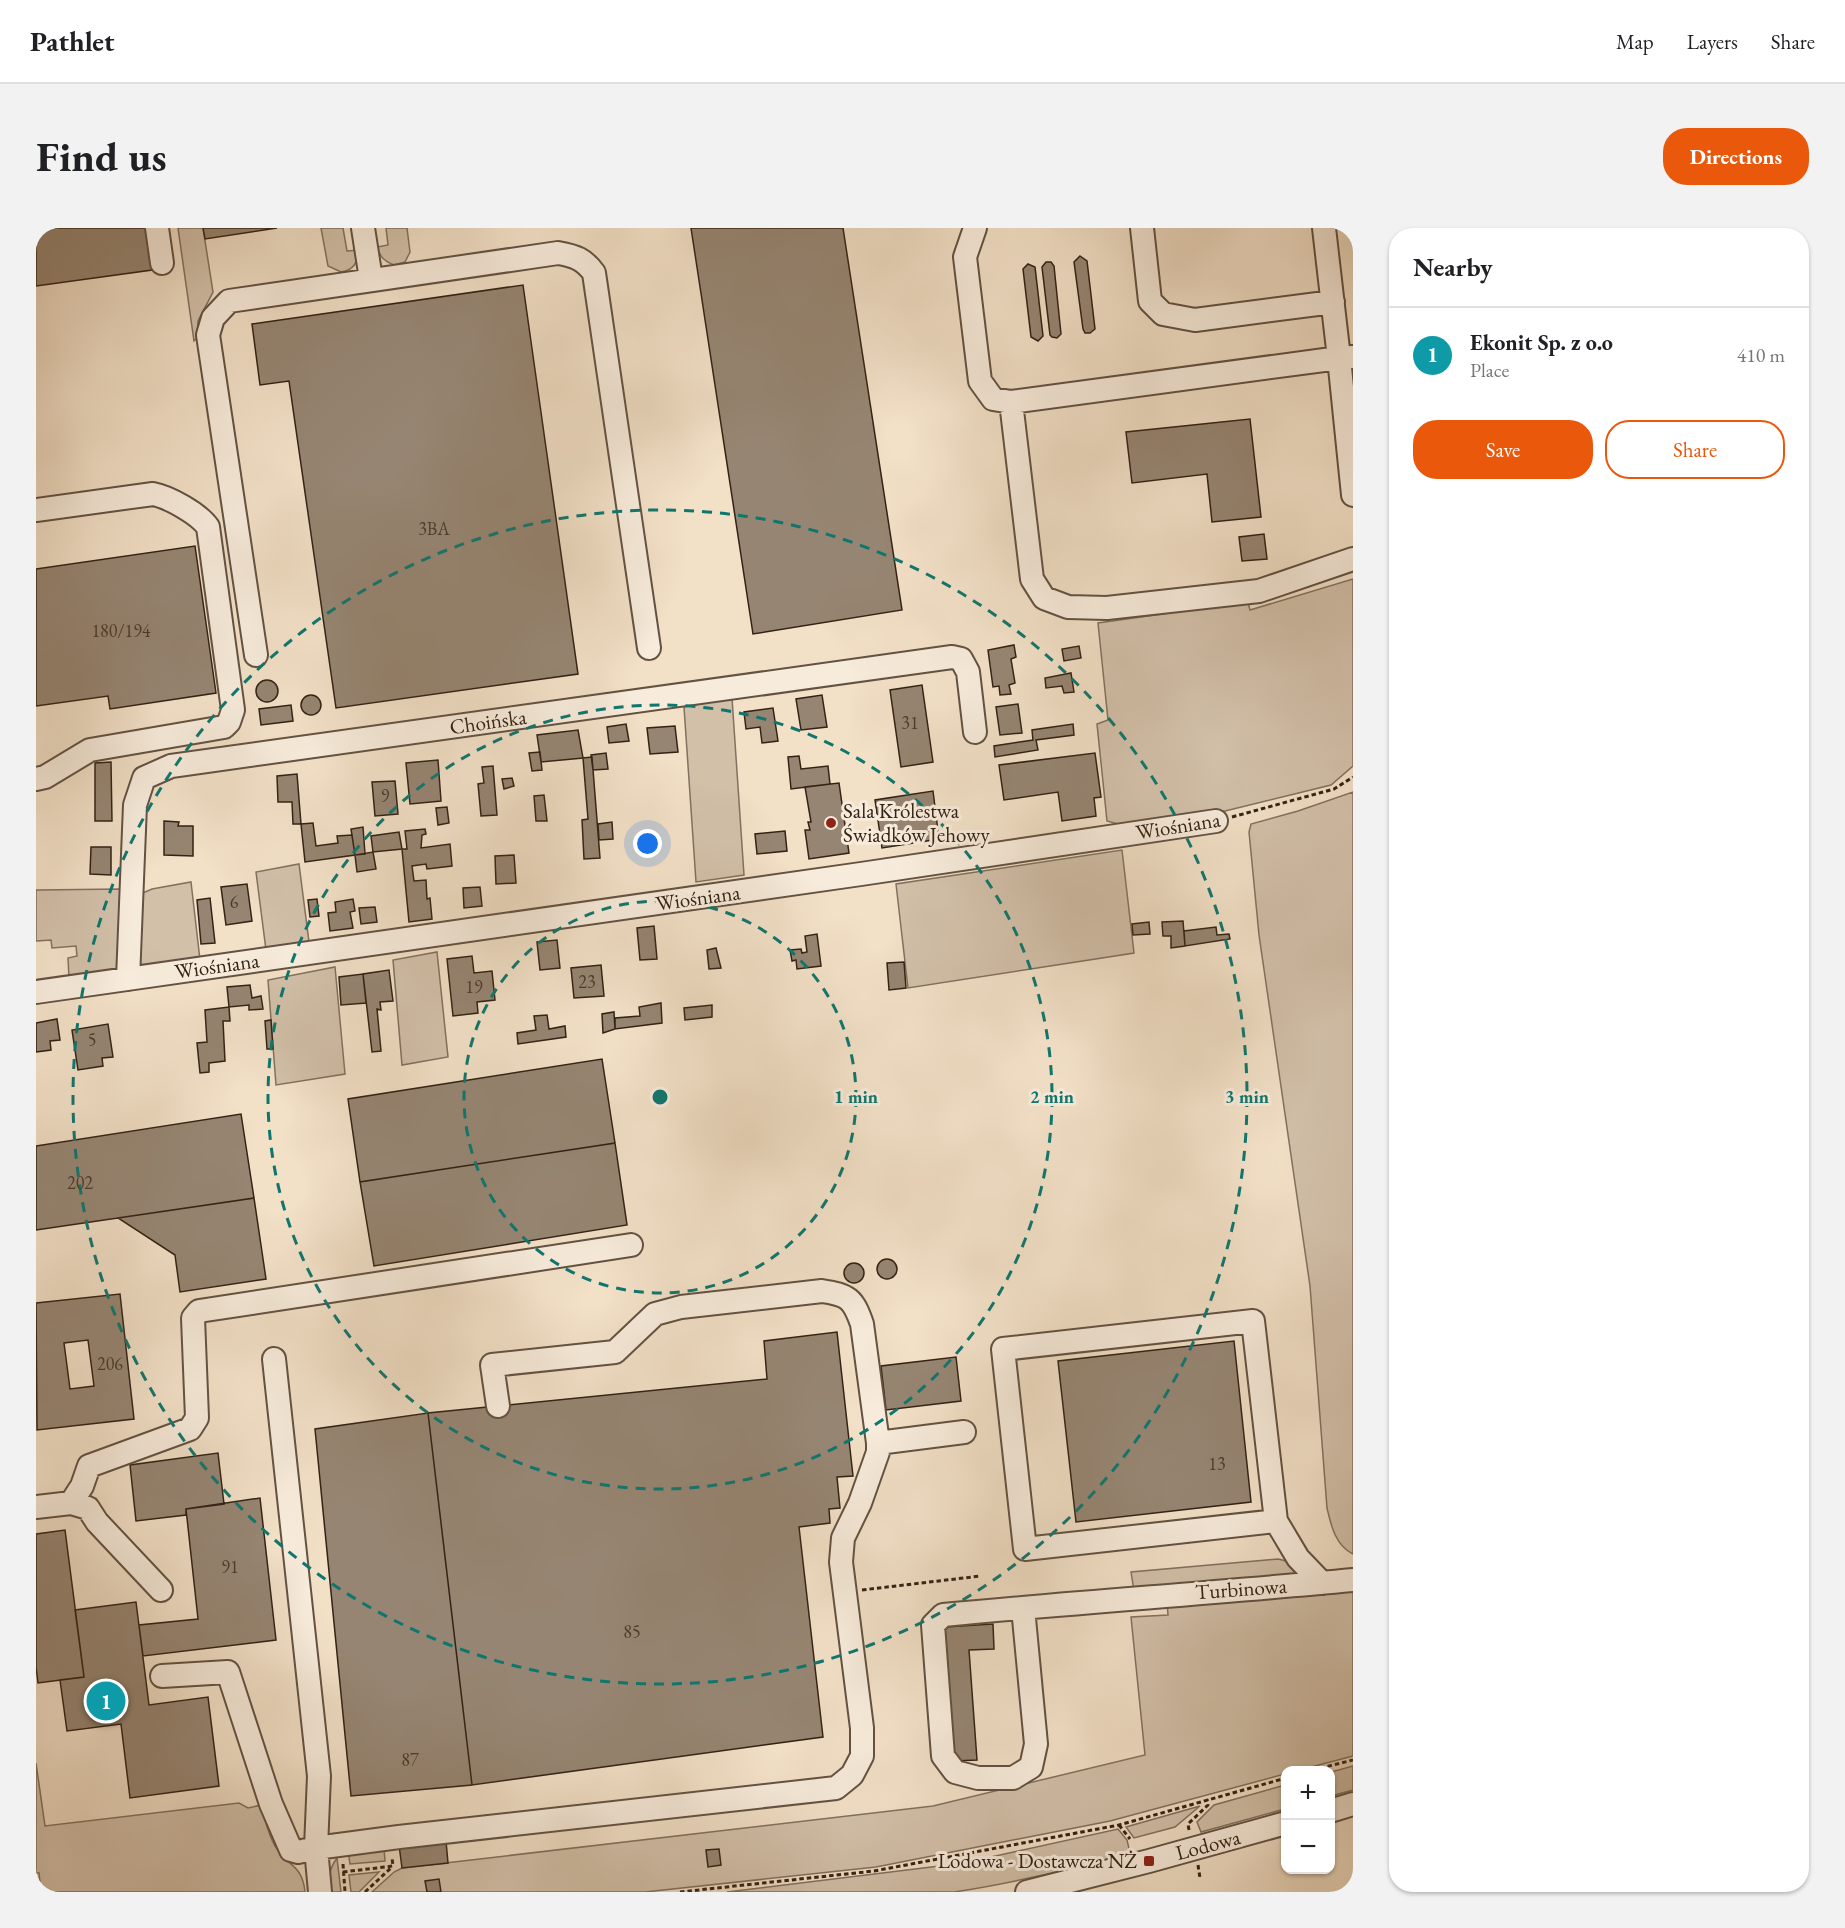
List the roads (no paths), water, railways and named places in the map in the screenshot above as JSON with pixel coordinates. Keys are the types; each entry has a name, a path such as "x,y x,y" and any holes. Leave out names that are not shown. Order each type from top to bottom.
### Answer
{"street":[{"path":"157,228 162,263"},
{"path":"363,228 371,279"},
{"path":"975,228 965,257 980,381 993,399 1011,402 1346,357"},
{"path":"1142,228 1150,301 1163,314 1195,320 1333,302"},
{"path":"1324,228 1333,302 1346,357 1353,495"},
{"path":"256,655 208,335 213,318 229,302 371,279 558,253 574,256 586,262 594,273 649,648"},
{"path":"1011,402 1032,579 1044,598 1068,607 1107,608 1259,591 1353,559"},
{"path":"36,510 153,494 161,495 202,519 208,527 233,710 229,722 224,727 90,750 45,777 36,779"},
{"name":"Choińska","path":"128,979 135,805 144,778 171,766 952,657 961,659 968,672 975,732"},
{"name":"Wiośniana","path":"36,992 838,878 1216,821"},
{"path":"71,1503 82,1486 89,1466 190,1429 197,1418 193,1318 199,1311 631,1245"},
{"path":"162,1676 228,1672 271,1804 291,1850 298,1852 390,1838 836,1788 852,1775 862,1756 862,1728 841,1562 843,1538 860,1503 878,1452 862,1324 856,1306 842,1294 822,1291 681,1307 655,1314 615,1352 492,1365 498,1406"},
{"path":"1275,1521 1025,1549 1003,1349 1253,1321 1275,1521 1298,1558 1322,1583"},
{"path":"274,1359 319,1776 316,1848 320,1892"},
{"path":"878,1443 964,1432"},
{"path":"36,1507 71,1503 88,1508 97,1522 161,1590"},
{"name":"Turbinowa","path":"1023,1608 1036,1744 1031,1767 1013,1778 978,1778 955,1772 943,1756 933,1625 943,1615 1130,1598 1353,1580"},
{"path":"1335,1809 1353,1804"},
{"name":"Lodowa","path":"1027,1892 1149,1862 1281,1824"}],"place":[{"name":"Sala Królestwa Świadków Jehowy","path":"831,823"},
{"name":"Ekonit Sp. z o.o","path":"106,1701"},
{"name":"Lodowa - Dostawcza NŻ","path":"1149,1861"}]}
